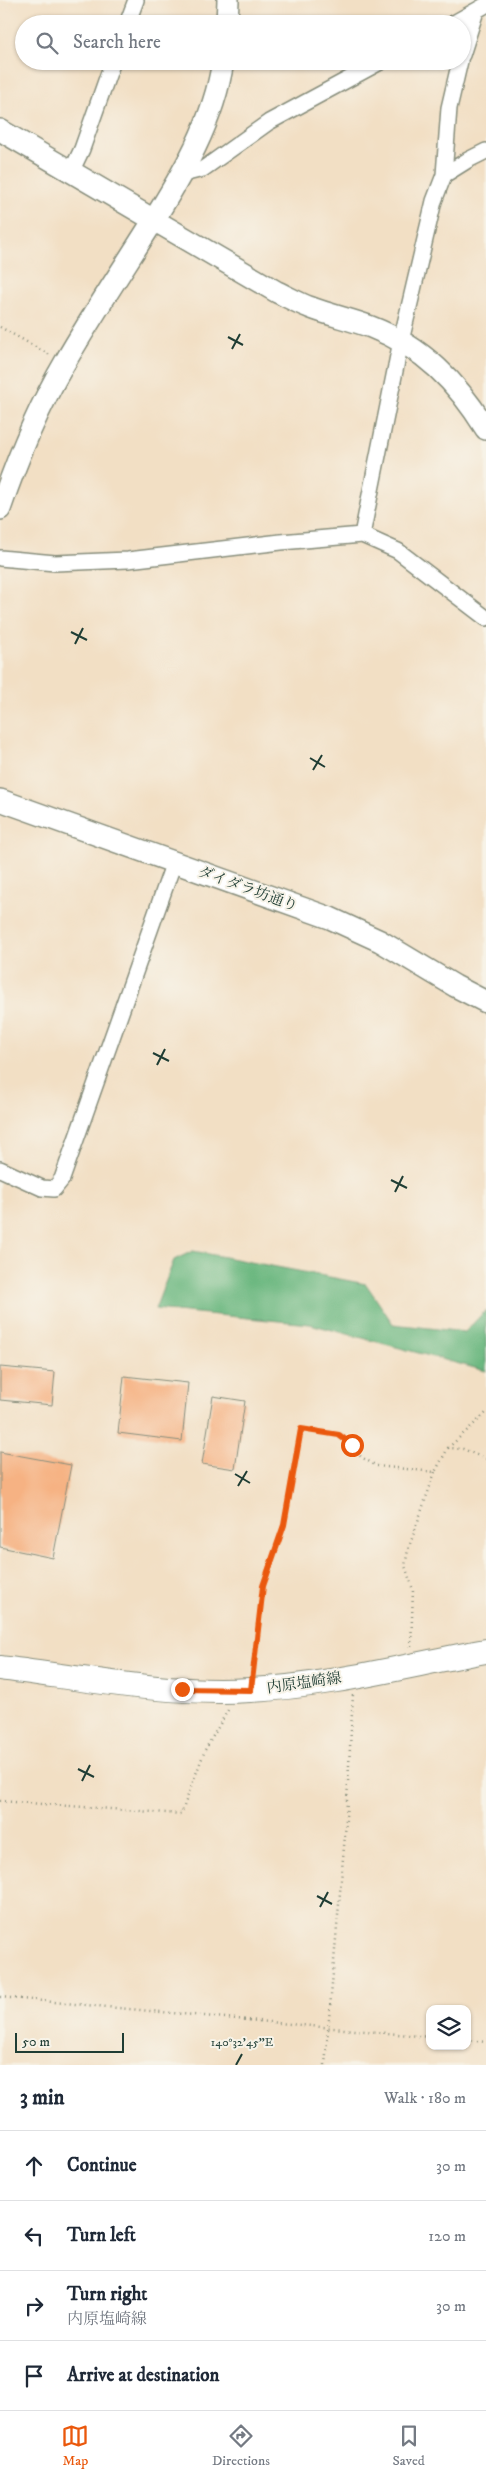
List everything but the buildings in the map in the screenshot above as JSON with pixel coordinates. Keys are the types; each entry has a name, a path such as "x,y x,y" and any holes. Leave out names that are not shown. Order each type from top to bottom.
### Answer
{"main road":[{"name":"内原塩崎線","path":"0,1668 151,1686 243,1690 308,1685 486,1651"}],"street":[{"path":"130,15 136,0"},
{"path":"227,15 228,0"},
{"path":"468,15 481,8"},
{"path":"471,33 481,8"},
{"path":"71,172 82,149 111,70"},
{"path":"0,510 30,430 64,363 183,174 206,125 220,82 222,70"},
{"path":"183,174 202,169 269,122 365,70"},
{"path":"362,536 401,341 434,201 444,175 449,108 458,70"},
{"path":"0,130 277,292 309,307 371,327 401,341 439,368 467,398 486,429"},
{"path":"444,175 468,160 486,152"},
{"path":"0,558 55,563 128,560 281,542 362,536 398,551 486,618"},
{"name":"ダイダラ坊通り","path":"0,800 360,931 486,1002"},
{"path":"0,1168 42,1188 54,1189 62,1179 174,862"}],"path":[{"path":"0,327 64,363"},
{"path":"412,1665 413,1590 405,1566 408,1550 436,1472 448,1448 486,1413"},
{"path":"0,1801 181,1814 205,1750 243,1690 263,1586 284,1525 301,1429 339,1435 352,1445 361,1456 377,1466 436,1472"},
{"path":"448,1448 462,1449 486,1459"},
{"path":"325,2065 345,1835 354,1676"},
{"path":"0,1997 426,2037"},
{"path":"471,2040 486,2042"}],"green space":[{"path":"193,1251 366,1284 393,1324 465,1332 486,1310 486,1371 310,1324 155,1309 174,1260"}],"route":[{"path":"182,1689 251,1690 252,1665 263,1586 284,1525 301,1429 318,1430 339,1435 352,1445"}]}
